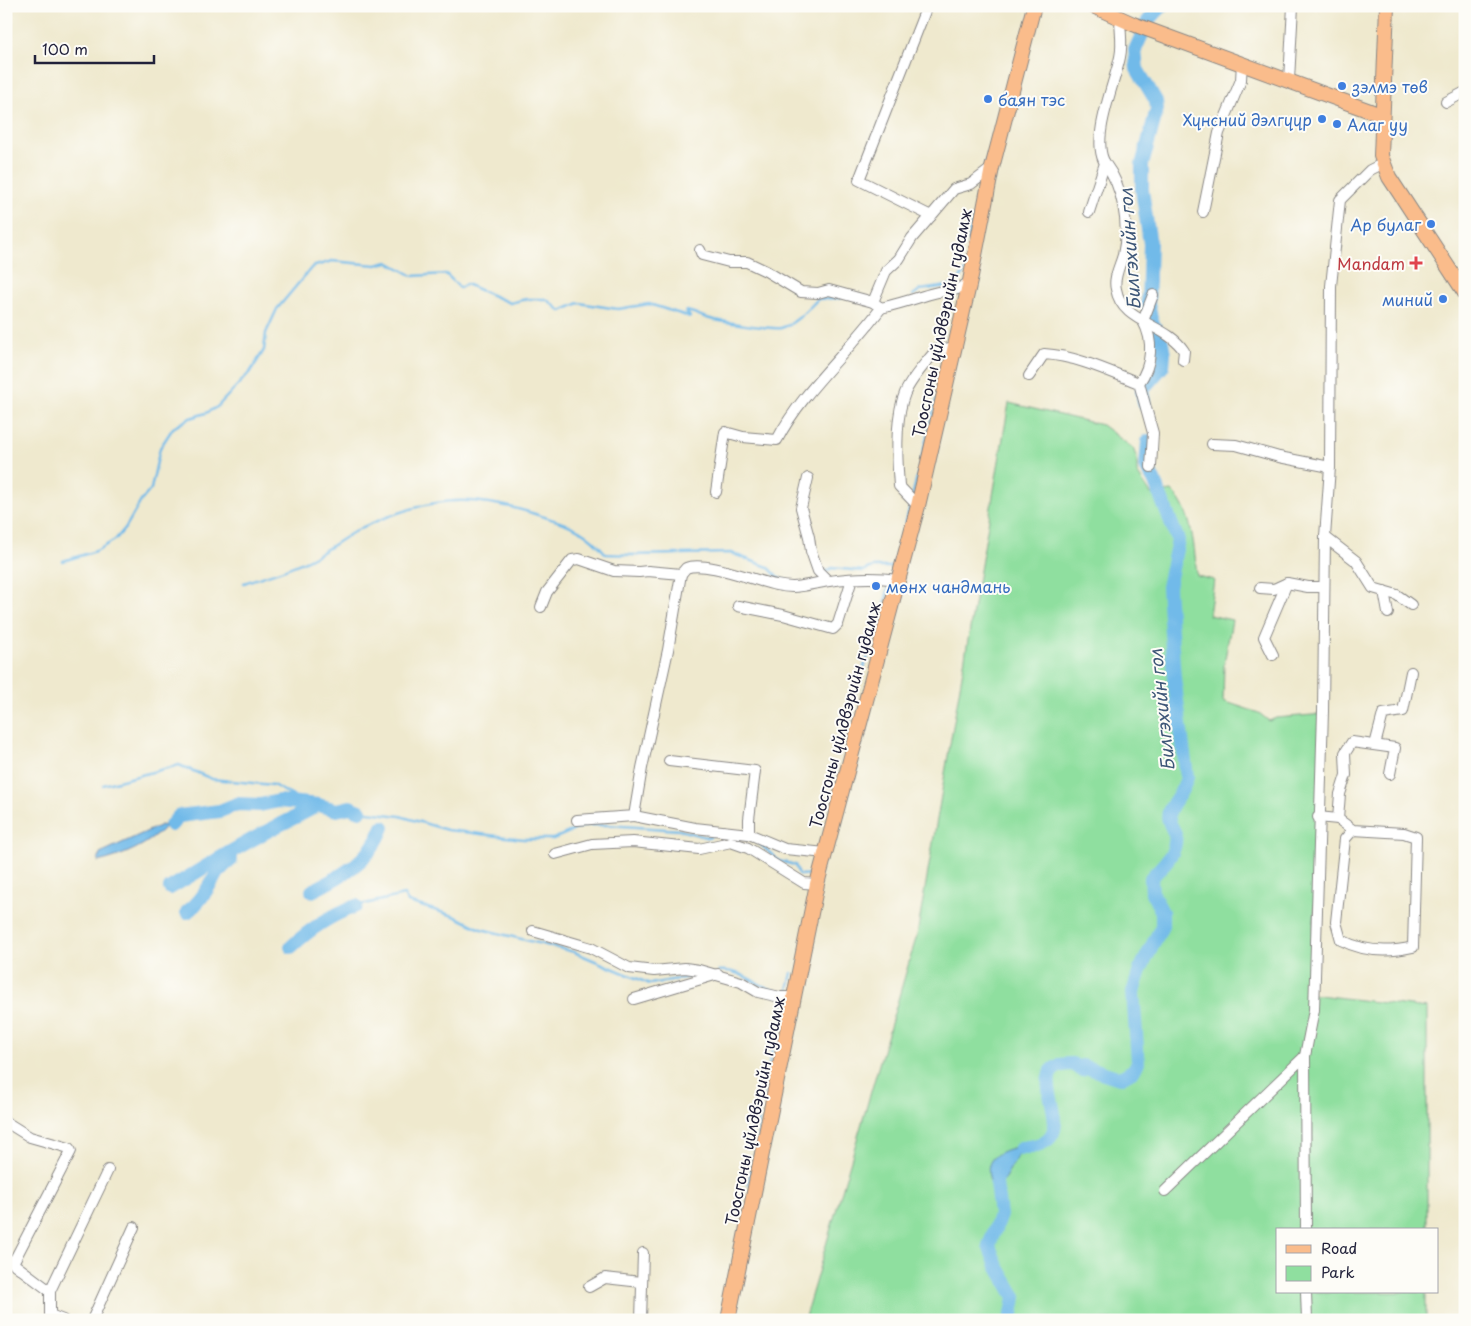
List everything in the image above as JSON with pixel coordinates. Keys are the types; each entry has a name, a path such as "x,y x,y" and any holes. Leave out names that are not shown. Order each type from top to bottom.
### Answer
{"main road":[{"name":"Тоосгоны үйлдвэрийн гудамж","path":"728,1320 817,884 918,506 970,280 992,168 1034,6"},
{"path":"1092,6 1133,24 1242,62 1382,115"},
{"path":"1387,6 1382,115 1382,164 1465,293"}],"street":[{"path":"927,6 859,180 931,216"},
{"path":"1289,80 1292,6"},
{"path":"1120,18 1121,55 1101,138 1101,156 1116,182 1123,203 1123,253 1115,288 1123,306 1134,317 1178,341 1184,352 1183,360"},
{"path":"1203,212 1219,133 1241,80 1242,62"},
{"path":"1446,102 1465,92"},
{"path":"1089,212 1105,162"},
{"path":"1306,1228 1305,1056 1314,1010 1318,817 1323,711 1325,537 1330,467 1331,286 1340,200 1370,170 1382,164"},
{"path":"716,492 725,432 742,437 776,440 810,391 863,332 877,305 886,271 899,259 912,238 954,190 971,184 992,168"},
{"path":"700,250 702,255 729,262 747,262 766,271 800,292 818,293 830,290 877,305 909,302 932,293 954,291 970,280"},
{"path":"1139,384 1148,371 1149,335 1146,322 1153,295"},
{"path":"918,506 899,486 896,450 904,395 912,381 937,349 955,348"},
{"path":"1029,376 1044,354 1059,355 1092,364 1139,384"},
{"path":"1139,384 1153,432 1152,467"},
{"path":"1212,444 1236,445 1279,457 1330,467"},
{"path":"808,478 801,508 811,551 818,571 828,581"},
{"path":"1325,537 1356,561 1373,588 1397,595 1411,605"},
{"path":"541,607 547,592 572,560 579,560 614,571 648,571 681,574"},
{"path":"634,816 642,768 668,650 681,574 686,568 693,566 741,575 777,585 803,588 828,581 852,579 898,580"},
{"path":"738,606 783,615 833,629 838,624 852,579"},
{"path":"1260,588 1274,589 1287,583 1308,587 1324,587"},
{"path":"1273,655 1264,636 1287,583"},
{"path":"1384,591 1388,613"},
{"path":"1375,745 1383,714 1403,711 1411,672"},
{"path":"1338,818 1340,794 1346,775 1346,753 1352,742 1395,748 1390,774"},
{"path":"669,761 756,771 749,819 749,834"},
{"path":"577,820 634,816 695,828 749,834 785,849 826,853"},
{"path":"1318,817 1338,818 1353,830 1404,833 1416,837 1413,947 1379,951 1357,948 1341,940 1336,922 1345,839 1353,830"},
{"path":"555,854 592,844 633,842 699,849 730,842 748,848 804,883 817,884"},
{"path":"534,931 591,948 629,968 654,971 685,968 718,974 741,982 758,992 780,997 795,997"},
{"path":"634,999 718,974"},
{"path":"1165,1191 1305,1056"},
{"path":"6,1122 30,1136 69,1148 72,1151 10,1261 50,1291"},
{"path":"63,1320 50,1315 50,1291 108,1170"},
{"path":"92,1320 134,1227"},
{"path":"641,1320 641,1282 644,1253"},
{"path":"589,1287 605,1278 641,1282"},
{"path":"1306,1294 1307,1320"}],"green space":[{"path":"1009,403 1102,425 1133,448 1137,459 1137,473 1151,494 1172,491 1184,509 1191,531 1197,576 1214,580 1209,615 1232,620 1224,664 1223,701 1259,713 1269,721 1276,718 1325,714 1310,994 1427,1008 1427,1228 1276,1228 1276,1294 1426,1294 1426,1320 804,1320 917,935"}],"water":[{"path":"161,825 166,826 144,844 117,857 98,862 100,853"},
{"path":"1038,1143 1039,1145 1023,1150 1018,1155 999,1188 1001,1200 998,1199 989,1177 988,1167 991,1160 1004,1151"}],"waterway":[{"name":"Билгэхийн гол","path":"1144,403 1142,390 1163,366 1164,354 1162,342 1152,322 1148,304 1150,244 1142,190 1142,165 1157,109 1156,101 1137,69 1135,50 1148,21 1162,6"},
{"path":"984,171 992,142"},
{"path":"980,193 982,181"},
{"path":"968,258 970,228 979,203"},
{"path":"63,561 96,551 115,540 151,489 160,448 173,428 190,418 217,407 251,371 264,350 266,333 277,309 312,267 332,261 376,265 388,262 413,276 446,274 460,288 466,284 510,303 526,299 546,299 561,311 579,303 618,309 649,304 690,317 686,311 707,318 757,327 781,328 801,316 818,299 842,298"},
{"path":"913,295 920,290 955,285 965,271"},
{"path":"912,497 936,400"},
{"name":"Билгэхийн гол","path":"1021,1148 1042,1143 1053,1134 1055,1122 1049,1084 1050,1074 1057,1067 1072,1064 1082,1070 1082,1066 1120,1078 1134,1070 1138,1062 1133,992 1140,970 1162,926 1162,912 1152,893 1151,878 1168,859 1174,848 1175,835 1168,815 1187,777 1174,678 1168,587 1178,540 1154,480 1146,467 1148,441"},
{"path":"244,583 303,562 363,527 386,517 428,504 448,501 468,501 511,507 566,524 590,537 606,554 731,553 768,567 780,579 795,583"},
{"path":"892,576 911,502"},
{"path":"823,573 832,568 863,571 873,567 893,567"},
{"path":"849,737 851,704 882,616 890,581"},
{"path":"103,785 179,765 212,779 273,785 306,803"},
{"path":"171,825 179,816 220,811 237,804 260,805 279,801 318,805"},
{"path":"170,888 246,843 318,805 337,810 350,807 360,811"},
{"path":"360,811 400,816 447,830 523,839 553,839 586,825 680,830 709,838 712,834"},
{"path":"312,891 344,873 363,858 378,839 383,827"},
{"path":"759,843 779,861 795,865 799,875 815,874"},
{"path":"187,912 200,899 218,872 231,860"},
{"path":"356,906 404,895 408,902 454,916 481,929 574,952 650,984 694,976"},
{"path":"291,947 322,923 356,906"},
{"path":"719,971 737,973 770,989 788,992"},
{"path":"787,994 792,973"},
{"path":"758,1141 759,1106 785,1000"},
{"path":"748,1184 755,1153"},
{"name":"Билгэхийн гол","path":"996,1183 1000,1215 989,1246 997,1266 1015,1297 1011,1320"}],"place":[{"name":"зэлмэ төв","path":"1342,86"},
{"name":"баян тэс","path":"988,99"},
{"name":"Хүнсний дэлгүүр","path":"1322,119"},
{"name":"Алаг уу","path":"1337,124"},
{"name":"Ар булаг","path":"1431,224"},
{"name":"Mandam","path":"1416,263"},
{"name":"миний","path":"1443,299"},
{"name":"мөнх чандмань","path":"876,586"}]}
